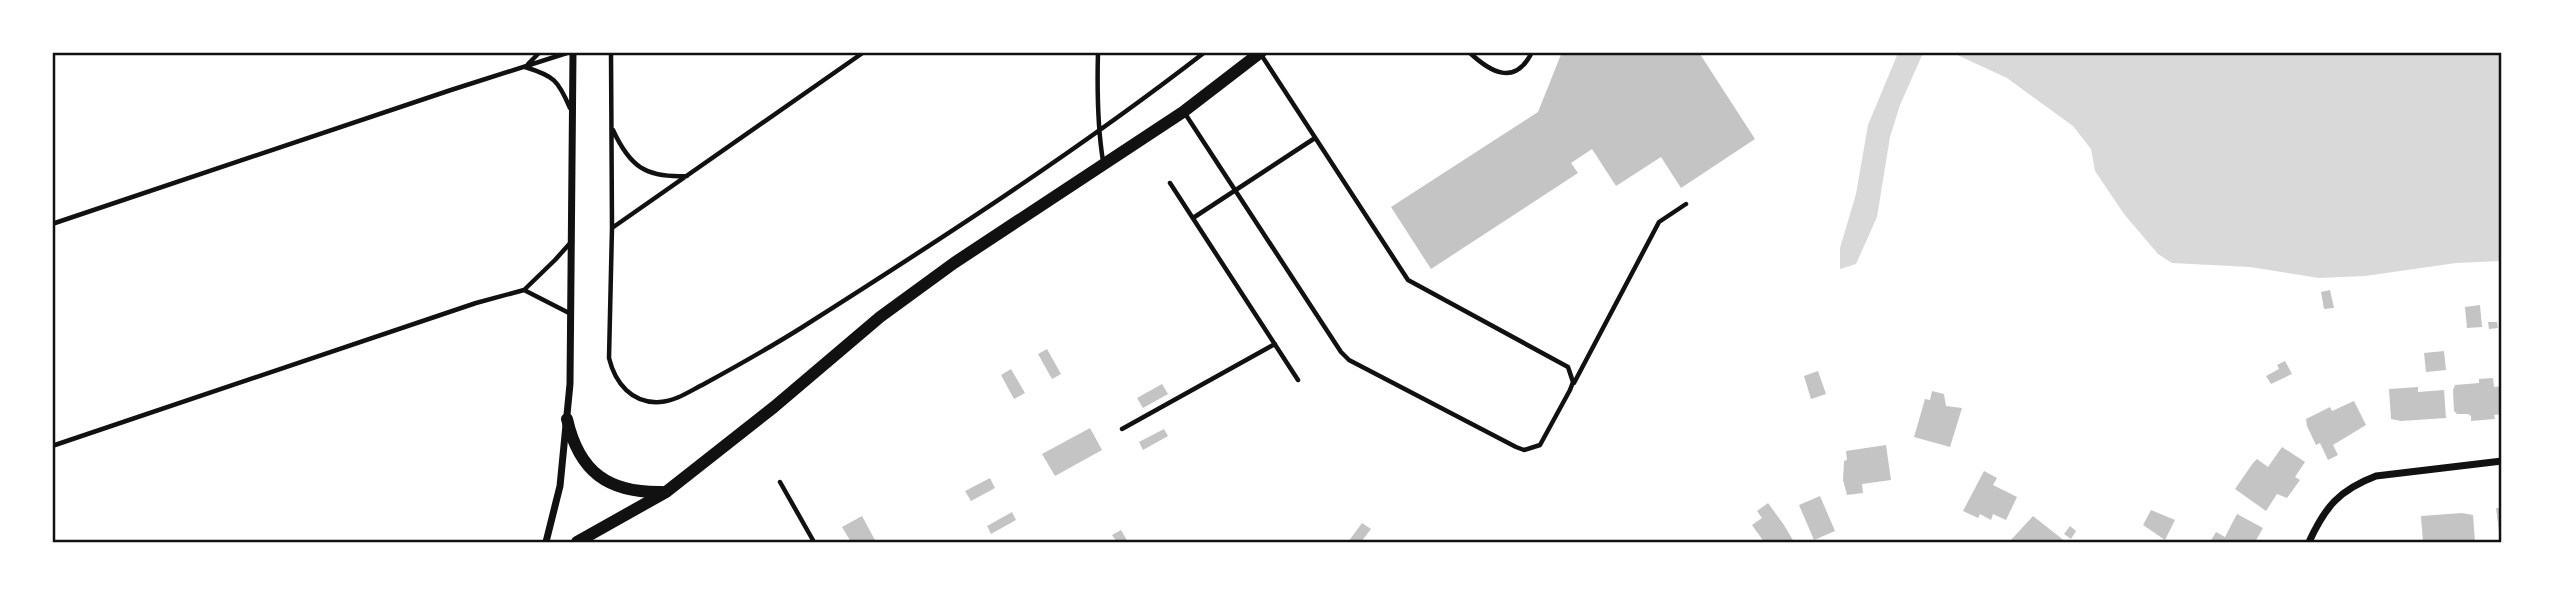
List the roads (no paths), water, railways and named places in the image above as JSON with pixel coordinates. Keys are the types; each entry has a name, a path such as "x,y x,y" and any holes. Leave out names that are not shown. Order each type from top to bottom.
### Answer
{"street":[{"path":"546,542 560,486 567,419 572,314 572,52"},
{"path":"577,542 666,492 774,407 880,317 954,264 1183,112 1260,53"},
{"path":"567,419 576,449 594,473 605,481 626,489 666,492"},
{"path":"2309,542 2325,510 2339,495 2357,483 2376,476 2501,461"}],"lane":[{"path":"525,66 540,52"},
{"path":"52,223 572,52"},
{"path":"611,52 612,228 609,359 621,386 640,400 657,402 672,400 748,361 848,298 1125,114 1205,52"},
{"path":"612,228 864,52"},
{"path":"1098,52 1096,93 1104,165"},
{"path":"1469,52 1491,71 1500,74 1519,69 1532,52"},
{"path":"1260,53 1408,280 1561,362 1572,374 1570,390"},
{"path":"525,66 549,74 563,92 573,115"},
{"path":"1183,112 1341,352 1349,360 1524,450 1540,445 1545,439 1659,222 1686,204"},
{"path":"612,128 621,148 632,162 653,174 688,176"},
{"path":"1193,218 1315,138"},
{"path":"1170,183 1298,380"},
{"path":"52,446 476,303 524,290 573,239"},
{"path":"524,290 572,314"},
{"path":"1122,429 1275,344"},
{"path":"780,482 814,542"}]}
